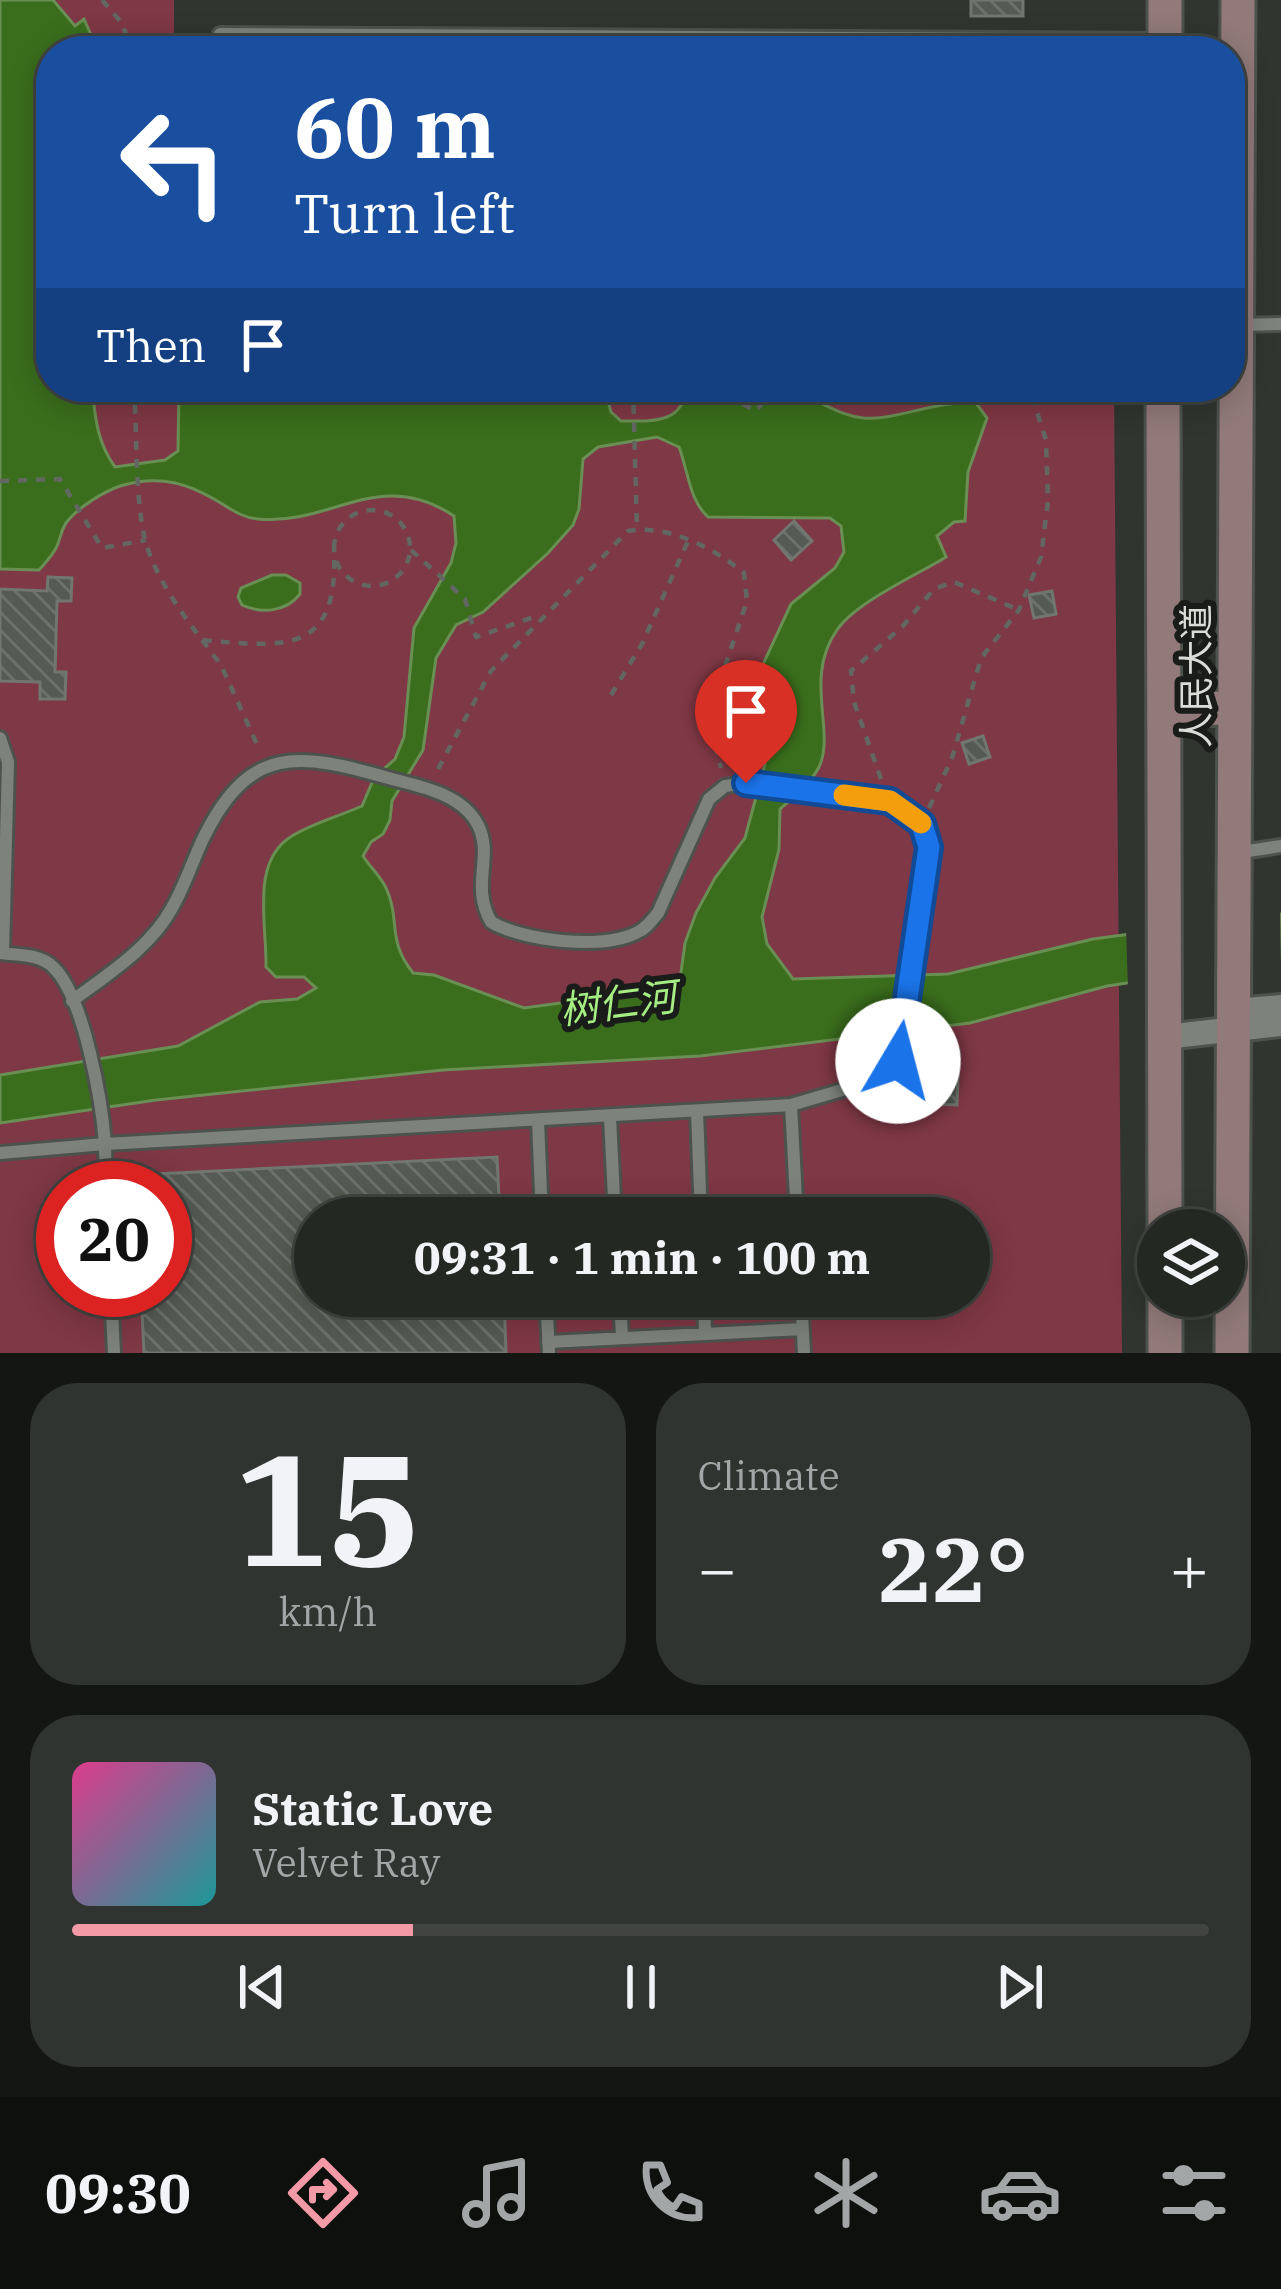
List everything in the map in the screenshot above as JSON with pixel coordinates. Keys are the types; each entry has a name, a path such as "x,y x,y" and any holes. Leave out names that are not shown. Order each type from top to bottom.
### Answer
{"main road":[{"path":"1165,0 1165,36"},
{"name":"人民大道","path":"1238,0 1238,36"},
{"name":"人民大道","path":"1163,402 1165,1209"},
{"name":"人民大道","path":"1232,1353 1236,402"},
{"path":"1164,709 1234,708"},
{"path":"1159,1352 1163,1317"}],"street":[{"path":"1165,1036 1281,1007"},
{"path":"1233,1021 1281,1024"}],"lane":[{"path":"220,36 392,36"},
{"path":"1245,325 1281,324"},
{"path":"0,738 8,762 1,953 50,963 72,1001 103,1122 105,1161"},
{"path":"0,1154 791,1105 893,1075 929,847 922,824 890,801 746,783 725,786 709,799 658,914 645,928 630,937 558,941 507,932 491,922 479,888 484,848 478,824 458,802 340,764 297,761 269,766 245,775 235,786 205,835 171,910 147,943 72,1001"},
{"path":"1234,853 1281,847"},
{"path":"791,1105 796,1197"},
{"path":"697,1111 700,1197"},
{"path":"610,1117 614,1197"},
{"path":"538,1121 541,1197"},
{"path":"112,1317 114,1353"},
{"path":"547,1317 549,1348 622,1338 802,1329"},
{"path":"621,1317 622,1338"},
{"path":"705,1317 705,1334"},
{"path":"802,1317 804,1353"}],"path":[{"path":"102,0 127,36"},
{"path":"135,402 146,540 183,615 221,665 269,766"},
{"path":"633,402 637,530"},
{"path":"739,402 756,411 763,402"},
{"path":"922,824 952,758 981,658 1019,610 1041,556 1048,501 1046,440 1034,402"},
{"path":"0,481 60,479 102,548 146,540"},
{"path":"202,640 272,645 309,633 326,616 336,588 334,553 339,528 358,512 371,509 395,517 404,526 411,550 465,599 476,637 545,614"},
{"path":"420,786 491,671 628,531 647,528 718,551 744,573 746,601 716,693 714,741 725,786"},
{"path":"611,695 642,644 688,541"},
{"path":"334,553 345,575 355,582 380,585 401,573 411,550"},
{"path":"890,801 854,702 851,671 902,627 934,589 954,582 1019,610"}],"shaded area":[{"path":"0,0 174,0 174,36 36,36 36,402 1114,402 1122,1353 0,1353"}],"water":[{"name":"树仁河","path":"0,0 53,0 75,26 84,19 91,36 36,36 36,402 94,402 101,439 115,467 165,460 178,451 179,402 608,402 621,421 664,418 682,402 818,402 863,418 976,403 987,418 968,472 965,521 954,522 937,536 946,557 858,609 827,648 821,685 823,753 811,779 780,809 779,849 762,917 767,944 793,979 948,974 1093,939 1281,914 1281,960 1107,986 970,1023 700,1056 443,1070 156,1100 0,1123 0,1075 178,1046 260,1002 297,999 316,988 304,977 276,977 266,967 264,895 270,861 300,831 362,806 374,778 395,759 404,737 414,628 451,563 456,543 454,516 402,496 356,501 285,519 258,519 186,486 135,482 113,489 77,512 39,570 0,569","holes":["657,437 679,447 693,493 708,517 830,518 841,526 844,552 835,568 791,604 760,671 765,764 745,838 696,913 685,943 679,987 524,1008 434,975 413,973 400,950 386,888 363,856 383,834 392,801 423,750 436,658 456,625 483,612 573,525 583,459 598,447"]},
{"path":"272,575 286,575 300,583 300,594 273,610 242,605 241,588"}],"pier":[{"path":"1280,908 1281,966 1128,988 1126,929"}],"building":[{"path":"971,0 1023,0 1023,16 971,16"},
{"path":"794,521 812,541 791,560 774,540"},
{"path":"48,577 72,578 71,601 57,601 55,672 66,672 65,699 40,699 40,682 0,681 0,589 47,591"},
{"path":"1052,591 1056,614 1034,618 1029,595"},
{"path":"983,736 990,757 969,764 962,743"},
{"path":"934,1049 959,1051 957,1105 932,1104"},
{"path":"497,1157 499,1197 294,1197 294,1317 505,1317 506,1353 144,1353 142,1317 192,1317 192,1172"}],"slow traffic":[{"path":"844,795 890,801 921,823"}],"route":[{"path":"746,783 890,801 922,824 929,847 898,1061"}]}
